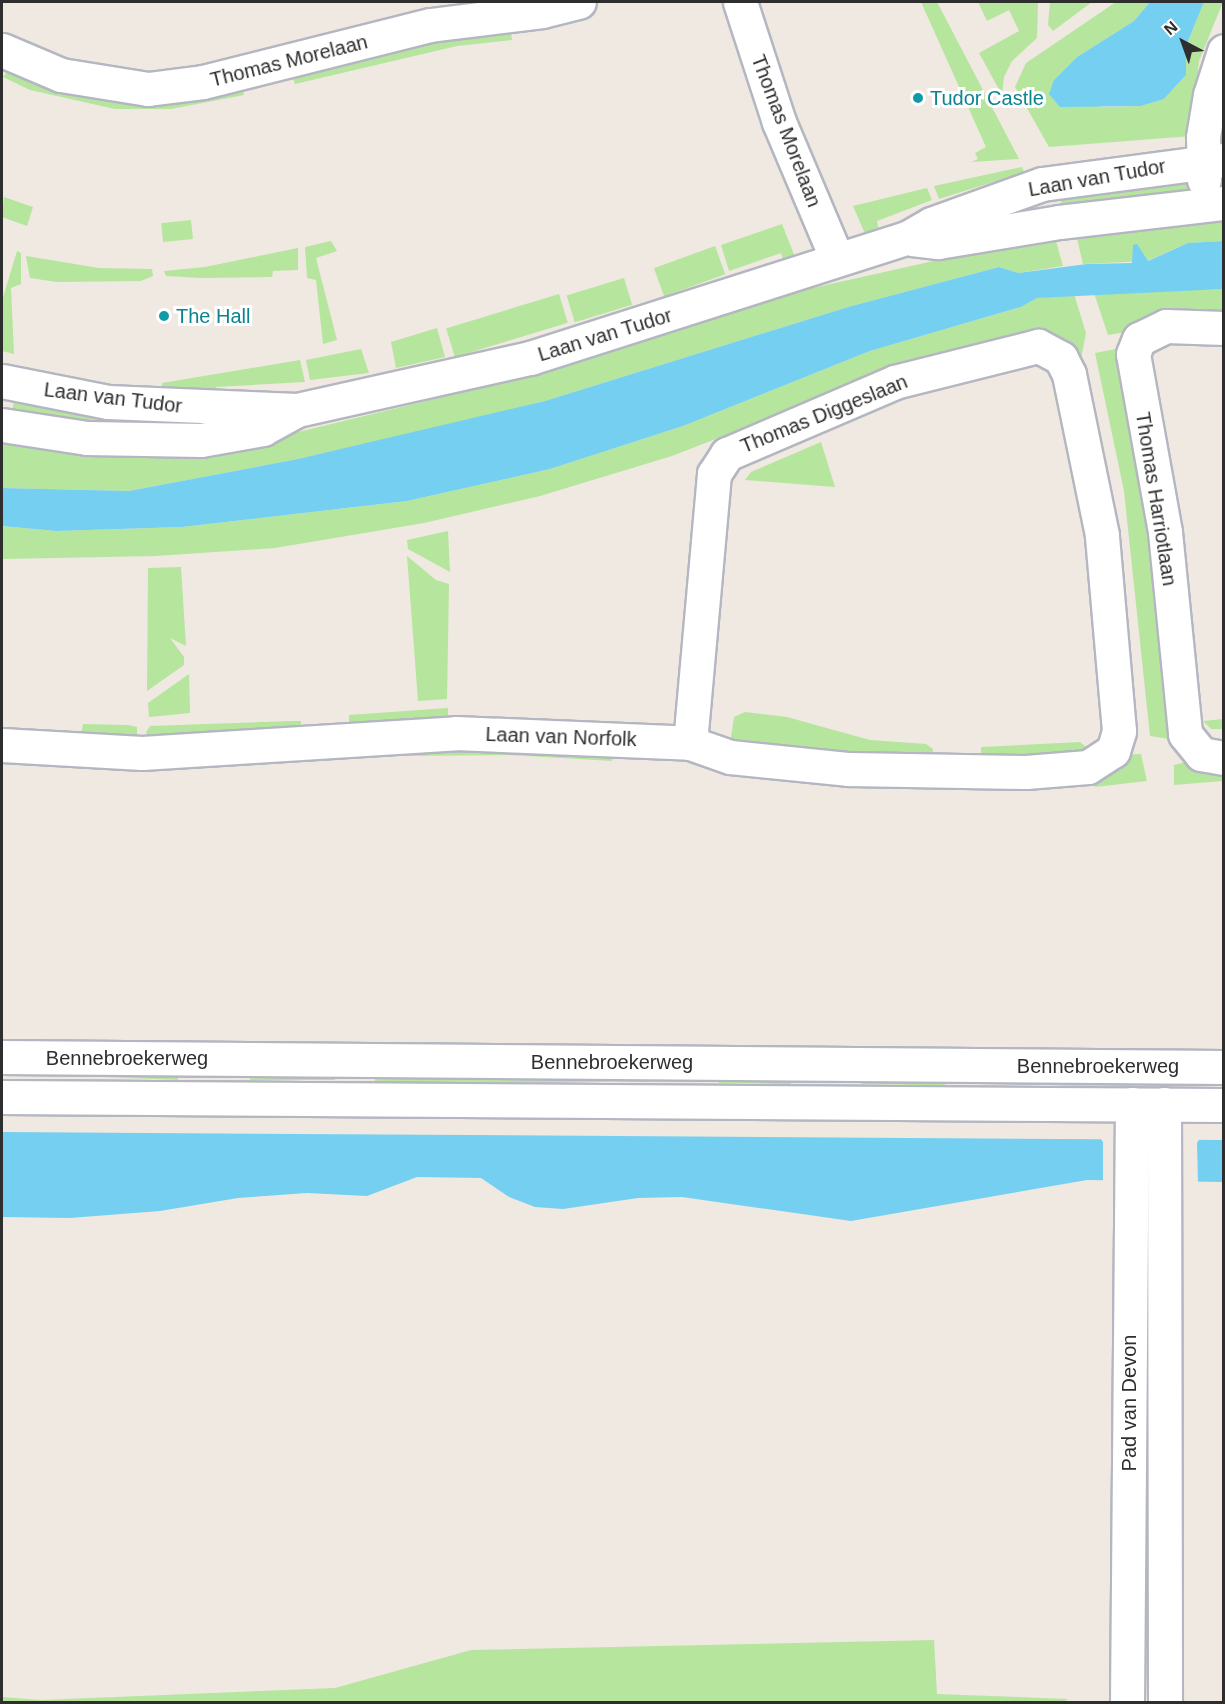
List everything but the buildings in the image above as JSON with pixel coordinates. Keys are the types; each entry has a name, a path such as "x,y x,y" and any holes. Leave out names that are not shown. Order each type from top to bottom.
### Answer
{"street":[{"name":"Thomas Morelaan","path":"2,50 61,75 148,89 203,82 430,25 542,11 579,2"},
{"name":"Thomas Morelaan","path":"740,2 779,122 837,259"},
{"path":"1214,203 1214,160 1203,137 1210,95 1224,51"},
{"name":"Laan van Tudor","path":"2,425 87,438 201,440 263,429 297,411 530,358 907,238 931,224 1042,184 1214,160"},
{"name":"Laan van Tudor","path":"907,238 938,242 1214,203"},
{"name":"Thomas Harriotlaan","path":"1224,328 1166,326 1139,339 1133,354 1165,532 1183,724 1193,746 1202,754 1224,758"},
{"name":"Thomas Diggeslaan","path":"690,743 714,474 720,462 737,448 895,382 1038,346 1061,358 1069,374 1102,535 1119,731 1113,751"},
{"name":"Laan van Tudor","path":"2,381 108,402 297,411"},
{"name":"Laan van Norfolk","path":"2,745 142,753 456,733 690,743 730,757 849,769 1026,772 1088,768 1113,751"},
{"name":"Bennebroekerweg","path":"2,1057 1224,1066"},
{"name":"Bennebroekerweg","path":"2,1097 1148,1115 1224,1105"},
{"name":"Pad van Devon","path":"1127,1702 1130,1203 1148,1115"},
{"name":"Pad van Devon","path":"1148,1115 1163,1204 1165,1702"}],"green space":[{"path":"921,2 937,2 1019,159 971,162 978,159 975,153 986,147"},
{"path":"978,2 1038,2 1037,38 1012,61 1004,77 1002,95 979,53 1019,31 1009,10 987,21"},
{"path":"1050,2 1092,2 1053,31 1048,25"},
{"path":"1116,2 1150,2 1134,21 1077,57 1054,80 1101,107 1141,106 1164,99 1186,75 1186,46 1204,2 1223,2 1199,61 1192,136 1049,147 1015,87 1026,63"},
{"path":"511,31 512,40 457,46 295,84 292,76 452,38"},
{"path":"10,68 242,87 244,95 171,109 115,109 30,90 3,77"},
{"path":"1022,167 1024,172 939,199 934,186"},
{"path":"1188,177 1188,189 1181,196 1065,210 1058,195"},
{"path":"927,188 932,200 877,221 879,231 866,236 853,206"},
{"path":"4,197 33,207 27,226 2,217"},
{"path":"1223,211 1223,241 1188,243 1147,261 1083,264 1075,230"},
{"path":"191,220 193,239 163,242 161,223"},
{"path":"782,224 797,262 785,265 781,253 729,271 721,245"},
{"path":"1054,234 1063,266 1018,273 999,267 848,307 545,401 449,425 298,459 129,491 2,488 2,441 183,449 294,433 550,371 804,290"},
{"path":"331,241 337,251 316,258 337,340 323,344 316,280 307,278 305,247"},
{"path":"715,246 725,274 664,296 654,268"},
{"path":"298,248 298,270 273,271 272,277 201,278 166,276 164,271 205,267"},
{"path":"17,251 21,253 21,284 11,288 14,354 2,351 2,301"},
{"path":"26,256 99,268 152,269 153,276 141,281 57,282 30,278"},
{"path":"624,278 632,305 575,322 567,296"},
{"path":"1223,289 1223,316 1108,335 1094,293"},
{"path":"559,294 568,323 455,357 446,328"},
{"path":"1074,294 1086,333 1081,359 1066,340 1040,331 992,340 816,400 672,456 540,496 424,523 275,548 156,556 2,559 2,526 56,531 182,527 407,501 550,469 683,426 870,351 1021,307 1037,298"},
{"path":"437,328 445,357 396,368 391,342"},
{"path":"1121,348 1154,546 1176,740 1150,736 1124,491 1095,353"},
{"path":"361,349 369,373 310,380 306,360"},
{"path":"300,360 305,382 216,387 214,399 162,396 162,383"},
{"path":"16,393 259,416 174,431 11,415"},
{"path":"821,442 835,487 745,480 751,472"},
{"path":"448,531 450,572 408,549 407,540"},
{"path":"407,556 436,580 449,584 447,699 418,701"},
{"path":"181,567 186,646 170,638 184,657 184,665 147,691 148,568"},
{"path":"189,674 190,713 149,717 148,703"},
{"path":"448,708 448,718 349,723 349,715"},
{"path":"745,712 787,717 870,740 926,744 933,749 932,761 730,744 734,717"},
{"path":"1223,719 1223,729 1211,729 1203,721"},
{"path":"301,721 301,729 177,737 148,736 146,732 150,726"},
{"path":"83,724 137,727 137,736 81,735"},
{"path":"1080,742 1086,747 1084,756 981,759 981,747"},
{"path":"407,747 614,755 612,761 510,755 410,756"},
{"path":"1141,754 1147,781 1095,787 1095,778 1123,755"},
{"path":"1193,760 1223,768 1223,781 1174,785 1174,765"},
{"path":"179,1069 178,1080 102,1077 102,1070"},
{"path":"250,1070 335,1070 335,1080 250,1080"},
{"path":"375,1071 649,1071 649,1082 375,1082"},
{"path":"719,1073 791,1074 791,1084 719,1083"},
{"path":"862,1073 945,1074 945,1085 862,1084"},
{"path":"1014,1075 1138,1075 1131,1086 1123,1088 1015,1084"},
{"path":"934,1640 937,1694 1068,1699 1063,1702 2,1702 2,1697 41,1700 335,1688 471,1650"}],"water":[{"path":"1150,2 1204,2 1186,46 1186,75 1164,99 1141,106 1060,107 1049,94 1054,80 1077,57 1134,21"},
{"path":"1223,241 1223,289 1037,298 1021,307 870,351 683,426 550,469 407,501 182,527 56,531 2,526 2,488 129,491 298,459 545,401 848,307 999,267 1018,273 1087,264 1132,263 1133,245 1137,244 1148,261 1188,243"},
{"path":"2,1132 1223,1140 1224,1182 1087,1180 851,1221 682,1197 638,1198 563,1209 535,1207 509,1197 481,1178 417,1177 367,1196 307,1193 238,1198 160,1211 70,1218 2,1217"}],"pier":[{"path":"1099,1136 1201,1136 1197,1143 1198,1182 1103,1183 1103,1142"}],"place":[{"name":"Tudor Castle","path":"918,98"},
{"name":"The Hall","path":"164,316"}]}
